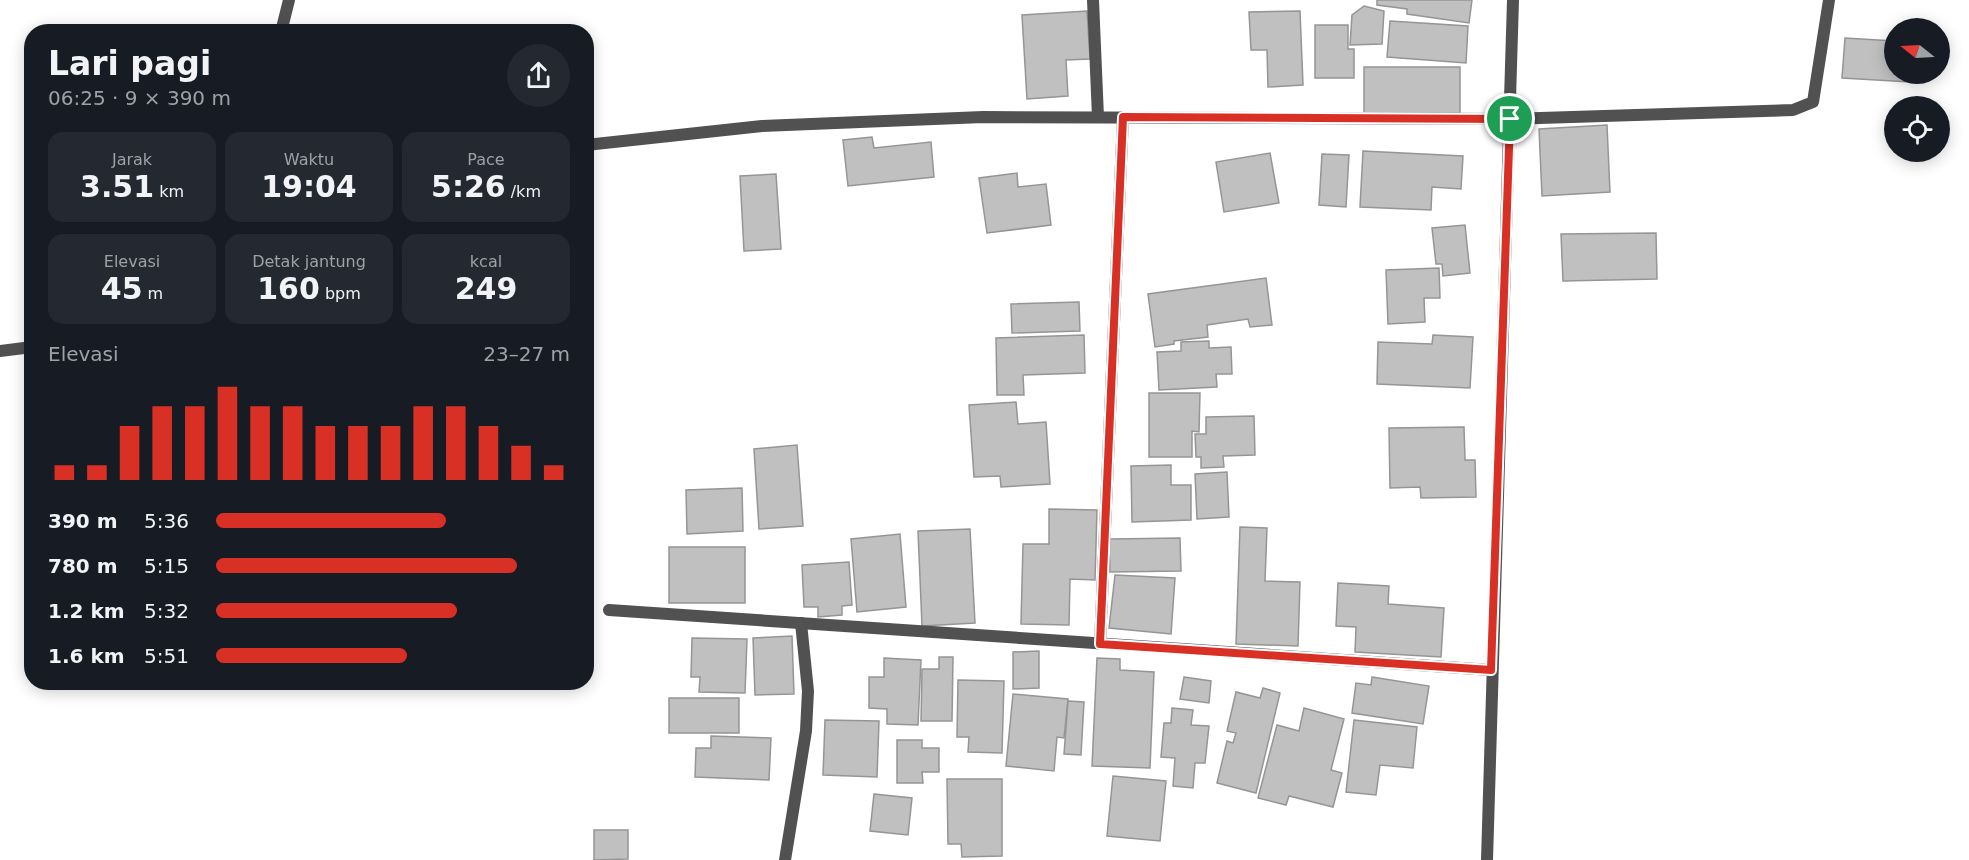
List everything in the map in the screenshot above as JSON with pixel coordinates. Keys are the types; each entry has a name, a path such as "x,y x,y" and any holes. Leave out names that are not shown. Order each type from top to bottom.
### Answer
{"street":[{"path":"283,24 289,0"},
{"path":"1093,0 1098,117"},
{"path":"1487,860 1513,0"},
{"path":"594,144 762,126 982,117 1510,119 1793,110 1813,102 1829,0"},
{"path":"1100,644 1123,117"},
{"path":"0,351 24,348"},
{"path":"609,610 1491,670"},
{"path":"785,860 806,731 808,691 801,623"}],"building":[{"path":"1377,0 1472,0 1469,23 1407,14 1407,9 1377,5"},
{"path":"1364,6 1384,11 1382,44 1350,45 1352,15"},
{"path":"1087,11 1090,59 1066,60 1068,96 1027,99 1022,15"},
{"path":"1300,11 1303,85 1268,87 1267,50 1251,50 1249,12"},
{"path":"1390,21 1468,26 1466,63 1387,57"},
{"path":"1315,25 1348,25 1348,49 1354,49 1354,78 1315,78"},
{"path":"1845,38 1884,40 1884,80 1842,78"},
{"path":"1364,67 1460,67 1460,113 1364,114"},
{"path":"1607,125 1610,192 1542,196 1539,129"},
{"path":"872,137 874,148 931,142 934,177 848,186 843,140"},
{"path":"1363,151 1463,156 1461,189 1432,187 1431,210 1360,207"},
{"path":"1270,153 1279,203 1224,212 1216,162"},
{"path":"1322,154 1349,155 1346,207 1319,205"},
{"path":"1017,173 1018,187 1046,184 1051,225 987,233 979,178"},
{"path":"776,174 781,249 744,251 740,176"},
{"path":"1465,225 1470,273 1443,276 1442,264 1436,264 1432,228"},
{"path":"1656,233 1657,279 1563,281 1561,234"},
{"path":"1439,268 1440,298 1424,298 1425,322 1388,324 1386,270"},
{"path":"1266,278 1272,325 1250,327 1248,319 1207,325 1208,337 1174,341 1174,344 1155,347 1148,294"},
{"path":"1079,302 1080,331 1012,333 1011,304"},
{"path":"1084,335 1085,373 1023,375 1024,395 997,395 996,338"},
{"path":"1433,335 1473,337 1470,388 1377,384 1378,342 1432,344"},
{"path":"1209,341 1209,348 1231,347 1232,374 1216,374 1217,387 1159,390 1157,352 1181,351 1181,342"},
{"path":"1149,393 1200,393 1199,432 1192,431 1192,457 1149,457"},
{"path":"1016,402 1018,424 1046,422 1050,484 1001,487 1000,476 974,477 969,405"},
{"path":"1254,416 1255,455 1223,456 1224,467 1201,468 1201,457 1196,457 1195,434 1206,434 1206,417"},
{"path":"1464,427 1465,460 1475,460 1476,497 1421,498 1420,487 1390,488 1389,428"},
{"path":"797,445 803,526 759,529 754,449"},
{"path":"1171,465 1171,485 1191,485 1191,520 1132,522 1131,466"},
{"path":"1227,472 1229,517 1197,519 1195,474"},
{"path":"742,488 743,531 687,534 686,490"},
{"path":"1049,509 1097,510 1095,580 1070,579 1069,625 1021,624 1023,544 1049,544"},
{"path":"1240,527 1267,528 1265,581 1300,582 1298,646 1236,644"},
{"path":"970,529 975,623 922,626 918,531"},
{"path":"900,534 906,607 857,612 851,539"},
{"path":"1180,538 1181,571 1110,572 1109,539"},
{"path":"669,547 745,547 745,603 669,603"},
{"path":"849,562 852,605 842,606 842,615 818,617 818,607 804,607 802,565"},
{"path":"1115,575 1175,578 1171,634 1109,628"},
{"path":"1338,583 1389,586 1388,604 1444,608 1441,657 1355,652 1356,627 1336,626"},
{"path":"792,636 794,694 755,695 753,638"},
{"path":"692,638 747,639 745,693 699,692 700,677 691,677"},
{"path":"1039,651 1039,688 1013,689 1013,652"},
{"path":"939,657 953,657 952,721 921,721 922,669 939,669"},
{"path":"884,658 921,660 918,725 887,724 887,709 869,708 869,677 884,677"},
{"path":"1097,658 1120,659 1120,670 1154,672 1150,768 1092,766"},
{"path":"1184,677 1211,681 1209,703 1180,699"},
{"path":"1372,677 1429,686 1423,724 1352,713 1356,683 1371,685"},
{"path":"958,680 1004,681 1002,753 968,752 969,737 957,737"},
{"path":"1263,688 1280,693 1256,793 1217,783 1227,741 1233,743 1236,733 1227,731 1236,692 1260,698"},
{"path":"1013,694 1068,699 1064,738 1057,737 1054,771 1006,766"},
{"path":"669,698 739,698 739,733 669,733"},
{"path":"1068,701 1084,702 1081,755 1064,754"},
{"path":"1172,708 1193,710 1191,725 1209,726 1205,763 1195,763 1193,788 1173,786 1175,758 1161,757 1164,723 1171,723"},
{"path":"1304,708 1344,719 1331,770 1342,773 1333,807 1289,796 1286,805 1258,798 1277,725 1299,731"},
{"path":"825,720 879,721 877,777 823,775"},
{"path":"1354,720 1417,727 1413,768 1380,765 1376,795 1346,792"},
{"path":"711,736 771,738 769,780 695,777 696,748 711,748"},
{"path":"897,740 922,740 922,748 939,748 939,772 922,772 923,783 897,783"},
{"path":"1113,776 1166,781 1160,841 1107,836"},
{"path":"947,779 1002,779 1002,856 962,857 961,844 948,844"},
{"path":"874,794 912,798 908,835 870,831"},
{"path":"594,830 628,830 628,859 594,860"}],"route":[{"path":"1123,117 1510,119 1491,670 1100,644 1123,117"}]}
